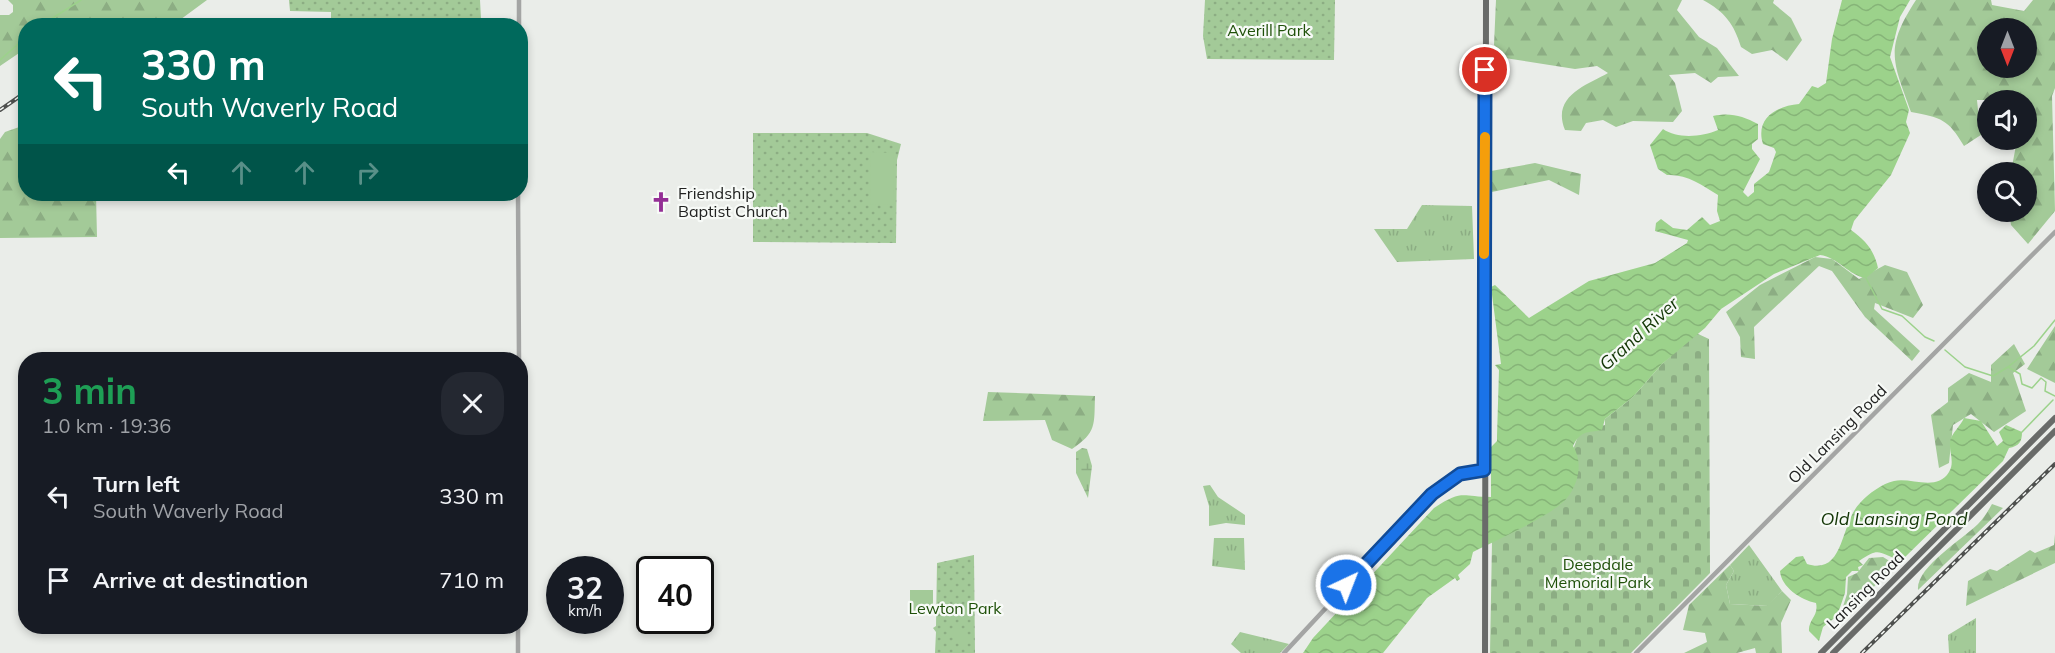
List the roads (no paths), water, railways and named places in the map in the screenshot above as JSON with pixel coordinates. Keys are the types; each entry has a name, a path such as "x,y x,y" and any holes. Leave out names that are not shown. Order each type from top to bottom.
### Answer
{"main road":[{"path":"1485,653 1486,0"},
{"name":"Lansing Road","path":"1821,653 2055,418"},
{"name":"Lansing Road","path":"1833,653 2055,431"}],"street":[{"path":"519,0 519,18"},
{"path":"518,201 519,352"},
{"name":"Old Lansing Road","path":"1636,653 2055,232"},
{"path":"1284,653 1432,494 1460,474 1484,470"},
{"path":"518,634 518,653"}],"water":[{"name":"Grand River","path":"1842,0 1910,0 1900,17 1890,57 1909,110 1906,122 1910,133 1891,175 1854,221 1851,230 1869,246 1878,268 1866,278 1860,277 1832,259 1820,255 1774,274 1721,309 1705,328 1662,364 1633,397 1605,419 1602,430 1585,433 1579,437 1573,446 1579,466 1577,479 1567,498 1537,520 1473,552 1470,564 1458,575 1460,579 1457,581 1455,578 1427,598 1383,653 1303,653 1313,638 1434,508 1457,496 1491,497 1491,447 1497,441 1499,370 1495,365 1501,364 1491,287 1495,285 1529,318 1589,281 1655,263 1687,243 1688,240 1655,231 1656,223 1661,219 1673,228 1687,230 1702,217 1710,225 1720,221 1717,211 1718,195 1694,181 1681,176 1667,175 1658,169 1650,145 1663,129 1682,136 1705,134 1718,130 1713,116 1736,115 1758,124 1758,139 1752,144 1752,149 1760,159 1743,192 1748,197 1754,192 1754,184 1769,172 1776,152 1774,148 1763,144 1761,135 1762,127 1769,115 1791,105 1799,104 1812,86 1818,88 1826,83 1832,39"},
{"name":"Old Lansing Pond","path":"1964,418 1981,421 1997,446 2003,441 1999,432 2006,425 2022,432 2021,441 2018,445 2009,448 2003,461 1901,561 1875,552 1859,561 1863,565 1858,567 1859,571 1852,571 1846,577 1845,593 1837,616 1823,627 1819,641 1809,631 1817,607 1816,603 1793,592 1784,582 1780,571 1796,557 1803,556 1807,564 1819,566 1828,562 1840,546 1854,512 1863,500 1881,486 1901,480 1931,483 1944,478 1952,465 1950,441"}],"waterway":[{"path":"53,18 81,0"},
{"path":"0,60 18,44"},
{"path":"1866,278 1882,309 1902,316 1925,337 1934,341"},
{"path":"2008,367 2034,346 2055,320"},
{"path":"1945,350 1965,367 1993,376 2008,367 2020,374 2022,384 2032,388 2041,378 2046,382 2045,391 2055,396"},
{"path":"2022,432 2053,400"}],"railway":[{"path":"0,110 18,98"},
{"path":"1862,653 2055,464"}],"place":[{"name":"Friendship Baptist Church","path":"661,202"}],"park label":[{"name":"Averill Park","path":"1269,30"},
{"name":"Deepdale Memorial Park","path":"1598,573"},
{"name":"Lewton Park","path":"955,608"}]}
